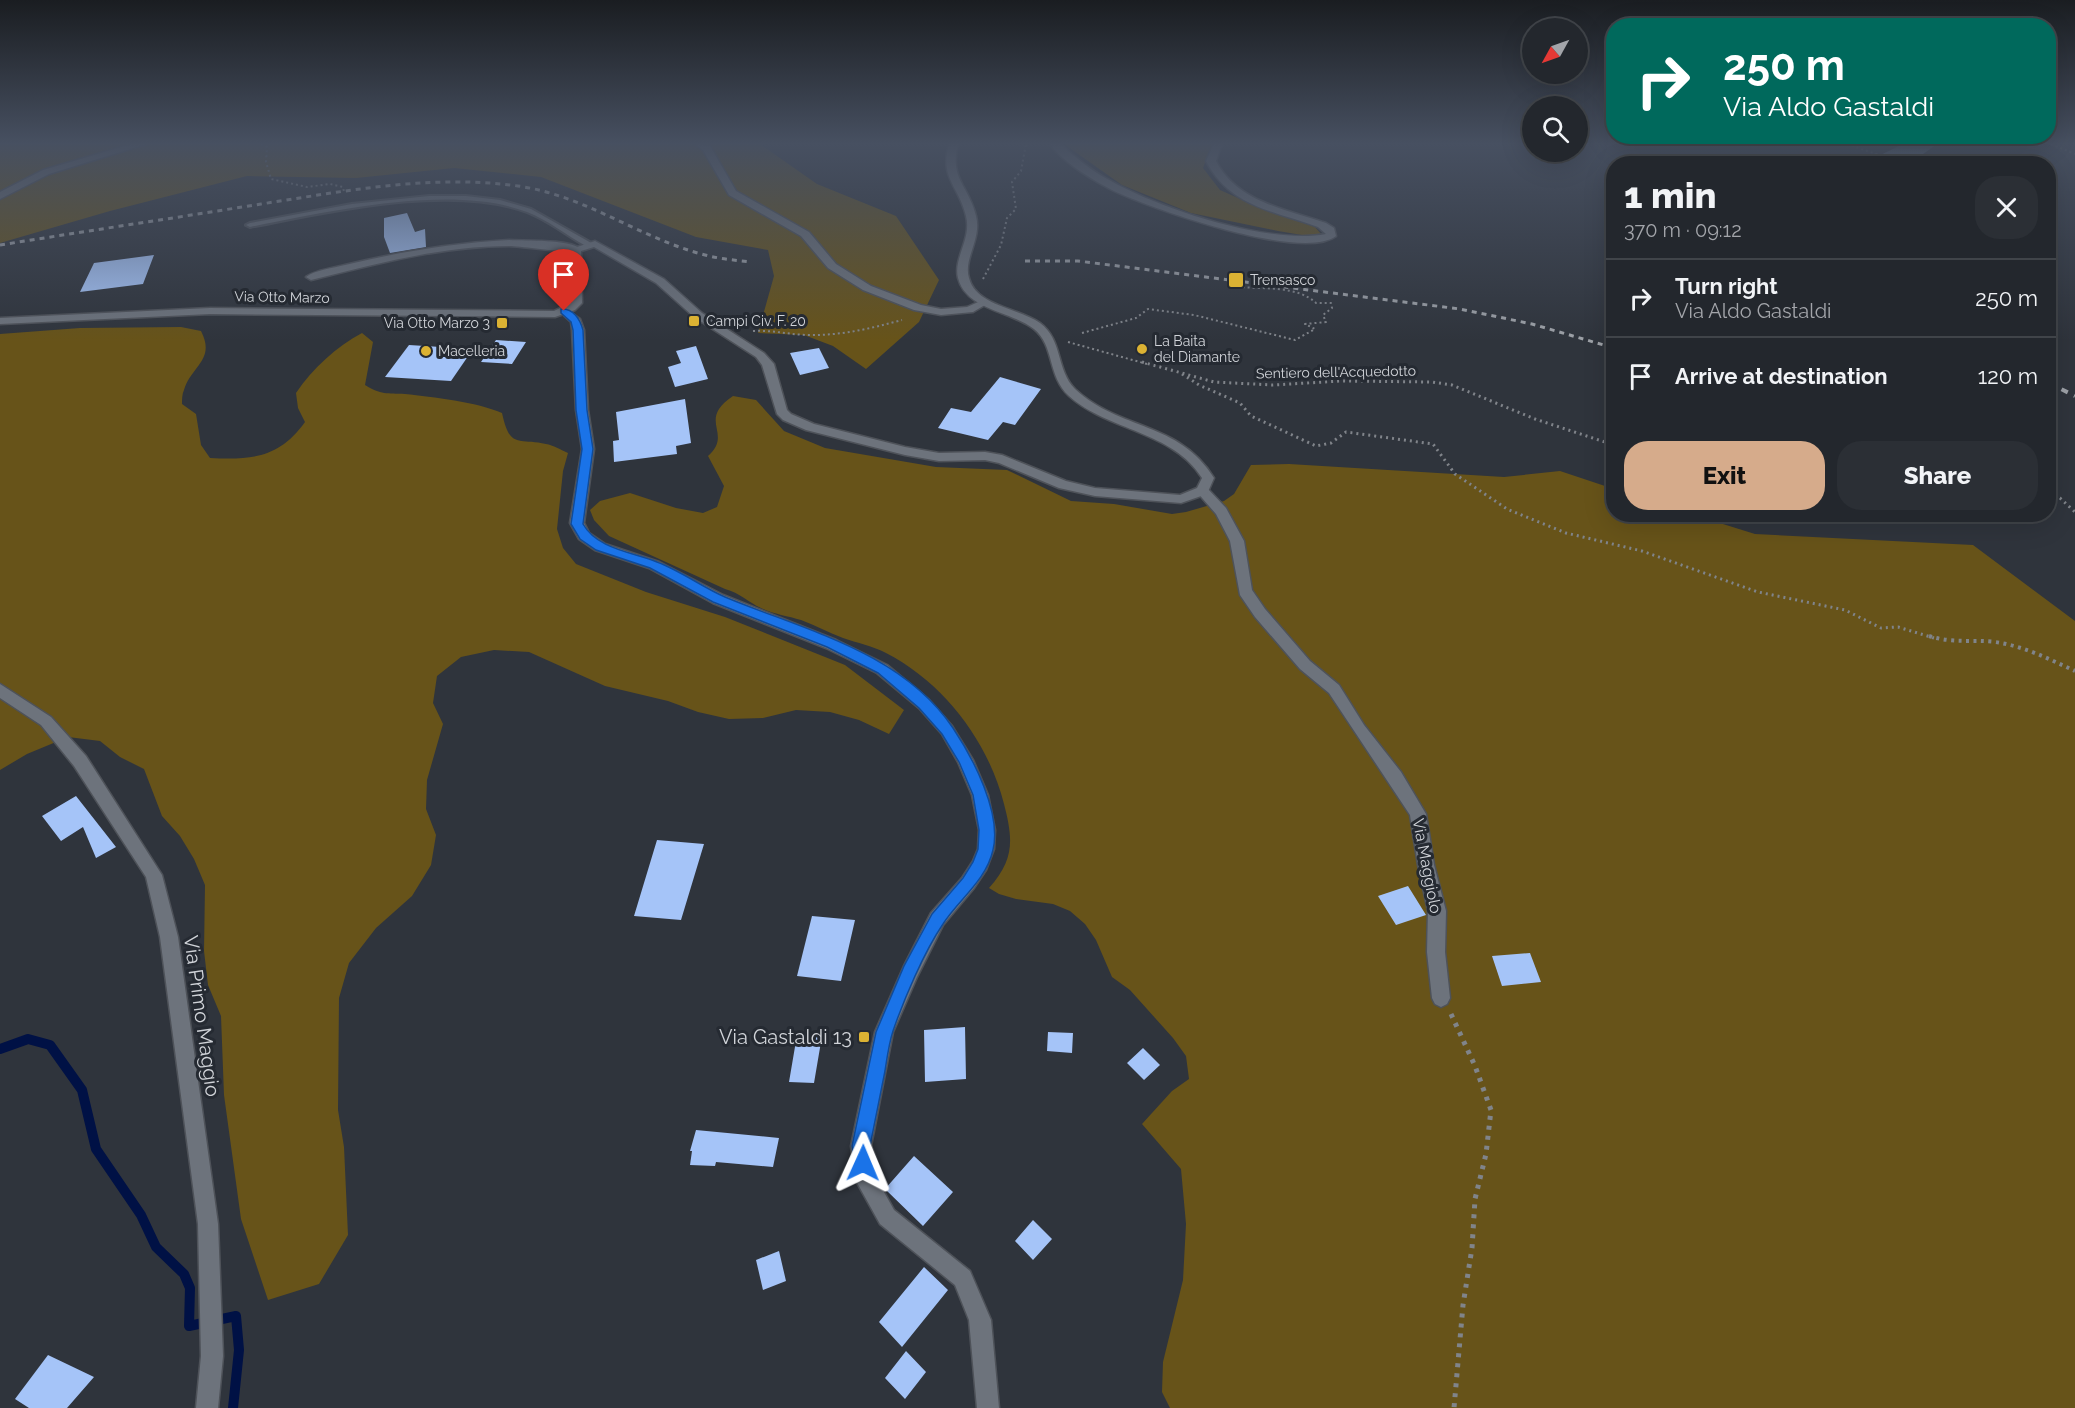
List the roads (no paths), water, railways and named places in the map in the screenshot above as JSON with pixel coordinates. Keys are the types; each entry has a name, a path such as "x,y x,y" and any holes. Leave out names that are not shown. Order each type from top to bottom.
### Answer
{"street":[{"path":"759,210 805,234 832,266 867,288 910,306 941,312 969,310 985,302"},
{"path":"310,277 423,250 450,246 536,243 576,249 589,244 602,246 660,281 698,315 751,347 768,364 781,411 787,417 810,427 905,451 939,457 985,456 1002,459 1077,489 1172,499 1193,496 1202,491 1208,478 1194,457 1174,445 1100,412 1068,388 1059,375 1053,343 1043,331 1029,321 985,302 968,290 963,279 963,263 974,228 969,210"},
{"path":"1167,210 1249,232 1296,241 1316,241 1331,236 1330,230 1322,225 1279,210"},
{"path":"576,249 574,254 579,299 574,306 564,311 576,321 578,330 582,410 588,449 577,524 584,536 600,547 654,565 718,599 831,644 882,669 924,704 947,730 965,760 980,795 987,830 986,849 980,865 968,883 937,919 910,972 884,1032 861,1146 865,1179 887,1217 963,1278 981,1320 988,1408"},
{"name":"Via Otto Marzo","path":"0,321 210,311 536,314 564,311"},
{"name":"Via Maggiolo","path":"1202,491 1221,511 1237,541 1245,591 1305,665 1334,689 1418,814 1426,865 1437,911 1436,952 1441,998"},
{"name":"Via Primo Maggio","path":"0,690 46,721 80,761 154,875 170,937 208,1224 212,1356 207,1408"}],"lane":[{"path":"250,225 335,210"},
{"path":"528,210 589,244"}],"waterway":[{"path":"0,1049 28,1039 50,1045 82,1090 96,1149 141,1215 156,1247 184,1274 190,1288 189,1326 236,1316 239,1350 233,1408"}],"railway":[{"path":"0,245 225,210"},
{"path":"594,210 681,248 711,256 750,262"},
{"path":"1025,261 1078,261 1460,309 1532,324 1606,346"},
{"path":"2056,386 2075,396"}],"place":[{"name":"Trensasco","path":"1236,280"},
{"name":"Campi Civ. F. 20","path":"694,321"},
{"name":"Via Otto Marzo 3","path":"502,323"},
{"name":"La Baita del Diamante","path":"1142,349"},
{"name":"Macelleria","path":"426,351"},
{"name":"Via Gastaldi 13","path":"864,1037"}]}
